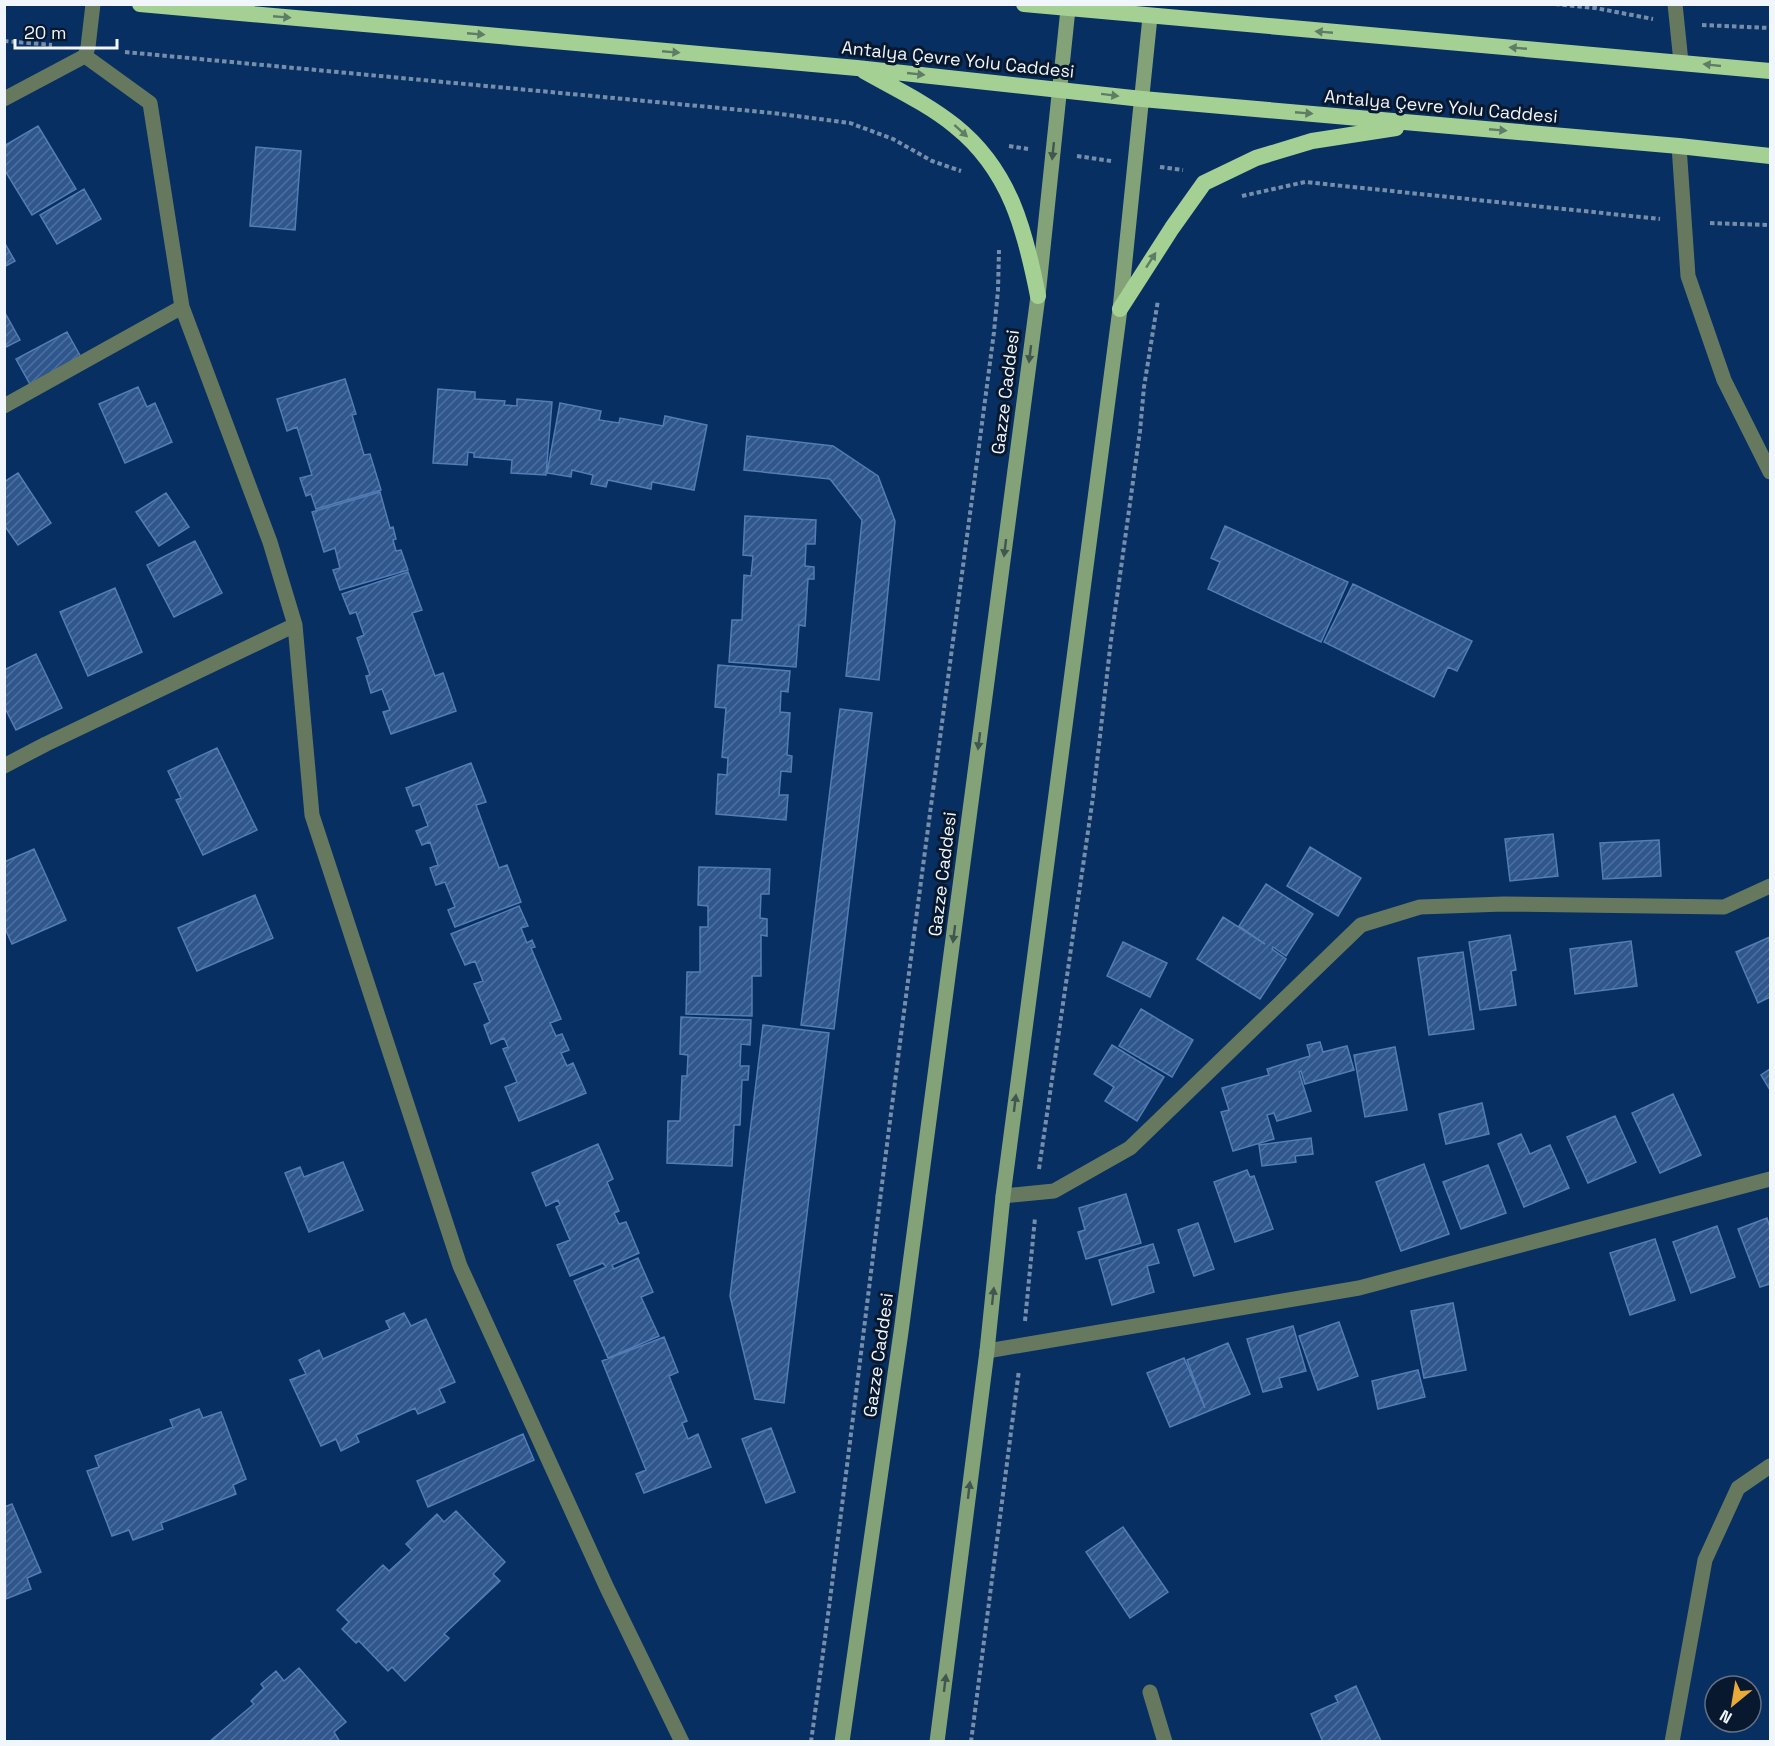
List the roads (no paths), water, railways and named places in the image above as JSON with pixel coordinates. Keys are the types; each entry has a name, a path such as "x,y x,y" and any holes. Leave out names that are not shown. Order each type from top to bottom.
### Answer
{"highway":[{"name":"Antalya Çevre Yolu Caddesi","path":"140,4 857,68 1142,99 1770,156"},
{"path":"1024,4 1770,71"},
{"path":"857,68 955,125 982,151 1008,191 1021,221 1038,296"},
{"path":"1120,309 1204,183 1256,158 1312,141 1422,123"}],"main road":[{"name":"Gazze Caddesi","path":"842,1742 902,1332 1038,296 1068,9"},
{"path":"937,1742 987,1352 1003,1196 1120,309 1150,17"}],"street":[{"path":"87,52 93,4"},
{"path":"1675,4 1681,62"},
{"path":"4,99 87,52"},
{"path":"87,52 150,103 182,307 270,542 295,625 312,814 460,1266 607,1588 682,1742"},
{"path":"1679,146 1688,276 1724,380 1770,472"},
{"path":"4,406 182,307"},
{"path":"4,766 295,625"},
{"path":"1003,1196 1054,1191 1130,1148 1361,925 1420,907 1504,904 1724,907 1770,886"},
{"path":"987,1352 1359,1288 1770,1179"},
{"path":"1672,1742 1705,1560 1738,1488 1770,1466"},
{"path":"1149,1692 1165,1742"}]}
